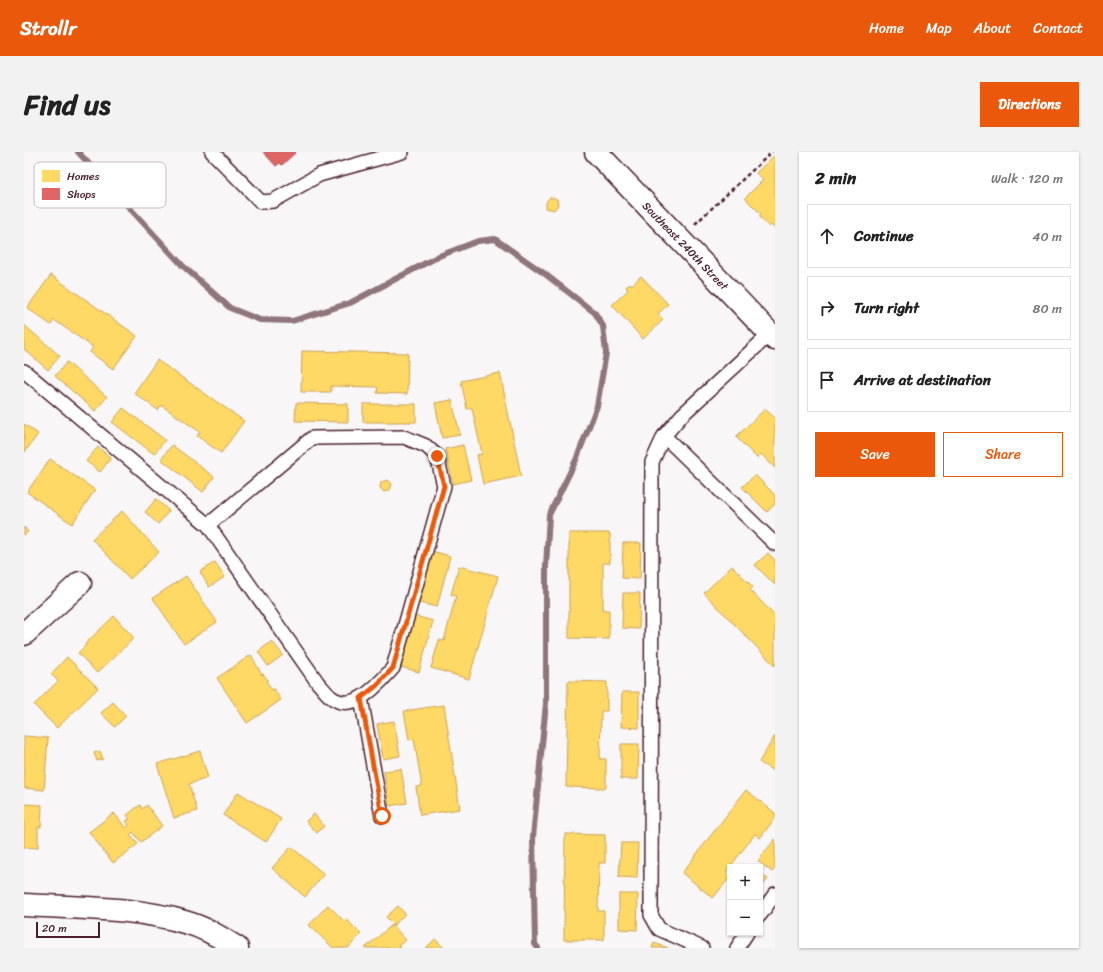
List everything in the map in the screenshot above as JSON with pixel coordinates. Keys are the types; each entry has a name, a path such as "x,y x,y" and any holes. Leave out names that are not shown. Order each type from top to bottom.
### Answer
{"street":[{"name":"Southeast 240th Street","path":"596,152 772,337"},
{"path":"24,634 80,583"},
{"path":"24,905 139,912 189,923 215,934 237,948"}],"lane":[{"path":"212,152 261,202 273,201 319,175 402,152"},
{"path":"702,948 660,930 651,915 652,462 664,436 682,415 772,337"},
{"path":"24,371 208,525 318,683 332,698 346,703 361,698 376,686 393,668 444,486 437,456 426,446 404,437 312,438 208,525"},
{"path":"664,436 775,544"},
{"path":"361,698 382,816"},
{"path":"763,911 775,894"},
{"path":"737,948 745,936"}],"path":[{"path":"679,239 772,152"}],"building: Homes":[{"path":"774,156 775,229 771,225 769,227 759,216 761,214 745,198 763,180 756,173"},
{"path":"550,197 557,199 558,205 554,210 546,208 546,202"},
{"path":"51,275 137,336 113,369 90,352 93,347 54,320 51,325 27,308"},
{"path":"641,276 668,304 658,314 663,320 643,339 612,305 628,290 626,287 630,283 632,285"},
{"path":"24,325 60,356 48,370 24,349"},
{"path":"302,351 408,353 407,394 377,393 378,387 331,386 331,392 301,392"},
{"path":"157,360 244,421 221,453 197,436 200,432 161,405 158,410 134,393"},
{"path":"67,362 107,397 95,411 55,376"},
{"path":"500,373 521,476 483,484 477,455 482,454 472,408 467,409 461,381"},
{"path":"452,400 460,435 442,438 435,403"},
{"path":"296,403 348,404 348,422 295,421"},
{"path":"363,404 416,404 416,422 363,422"},
{"path":"123,408 165,440 154,454 112,422"},
{"path":"765,409 775,418 775,468 761,454 757,458 736,437"},
{"path":"24,424 38,434 24,453"},
{"path":"172,445 214,477 203,492 161,459"},
{"path":"463,445 471,480 453,484 445,449"},
{"path":"98,447 111,458 100,472 86,461"},
{"path":"50,459 95,490 72,524 27,492"},
{"path":"755,475 775,495 775,504 767,512 742,487"},
{"path":"388,480 392,484 390,490 384,492 380,488 381,482"},
{"path":"156,499 169,511 158,524 145,512"},
{"path":"122,511 159,552 130,579 92,539"},
{"path":"24,527 28,532 24,535"},
{"path":"569,533 610,533 610,563 603,563 603,610 609,610 609,639 569,638"},
{"path":"623,543 641,543 640,579 622,578"},
{"path":"432,551 450,556 437,607 419,603"},
{"path":"768,553 775,560 775,585 755,565"},
{"path":"215,562 225,577 209,587 200,572"},
{"path":"459,566 498,576 469,679 431,668 439,640 444,641 456,596 451,595"},
{"path":"732,566 753,587 750,590 775,616 775,666 704,593"},
{"path":"186,576 217,622 184,644 153,598"},
{"path":"623,593 640,593 639,629 622,628"},
{"path":"114,616 134,638 97,673 78,653 86,645 85,644"},
{"path":"415,616 433,621 419,672 401,667"},
{"path":"272,641 283,655 268,666 258,652"},
{"path":"251,655 262,675 263,674 268,680 266,681 272,690 274,689 281,700 247,723 217,678"},
{"path":"67,657 98,688 57,728 34,705 58,681 51,674"},
{"path":"568,681 607,682 607,711 601,711 600,759 606,759 606,788 566,787"},
{"path":"622,692 639,692 639,728 621,727"},
{"path":"113,702 126,716 115,727 101,713"},
{"path":"444,705 460,809 420,815 416,787 422,786 414,739 409,740 404,711"},
{"path":"394,721 400,756 383,759 377,724"},
{"path":"24,736 48,738 44,790 24,788"},
{"path":"775,736 775,772 759,762"},
{"path":"621,744 639,744 638,779 621,779"},
{"path":"100,751 103,759 97,761 94,753"},
{"path":"200,751 208,778 189,784 197,811 174,818 157,764"},
{"path":"401,769 407,803 389,806 384,771"},
{"path":"746,790 775,813 775,818 760,838 755,834 732,864 727,864 727,881 713,898 682,873"},
{"path":"238,792 281,819 266,842 223,815"},
{"path":"24,804 42,805 41,827 38,827 38,848 24,847"},
{"path":"140,805 142,809 147,805 162,826 141,842 133,832 130,835 138,844 113,863 89,832 114,813 126,828 129,825 126,821 130,819 127,815"},
{"path":"314,814 324,826 317,833 306,821"},
{"path":"565,834 605,835 605,863 599,863 598,911 604,911 604,940 564,940"},
{"path":"775,839 775,869 772,872 758,861"},
{"path":"621,843 638,843 637,878 619,877"},
{"path":"291,847 324,874 305,897 272,868"},
{"path":"763,875 768,879 763,885"},
{"path":"619,894 638,894 637,930 619,929"},
{"path":"328,905 344,921 346,919 361,934 348,948 333,948 309,925"},
{"path":"398,906 405,914 394,925 386,917"},
{"path":"392,925 406,940 398,946 400,948 365,948"},
{"path":"435,939 444,948 426,948"},
{"path":"654,943 668,948 652,948"}],"building: Shops":[{"path":"263,152 296,152 282,165 280,163 276,166"}],"waterway":[{"path":"78,152 87,162"},
{"path":"130,208 183,266 230,308 260,320 292,321 350,303 439,256 478,241 495,239 545,274 595,313 603,326 606,353 597,406 576,460 549,515 546,567 546,703 533,837 535,944 538,948"}],"route":[{"path":"382,816 361,698 376,686 393,668 444,486 437,456"}]}
